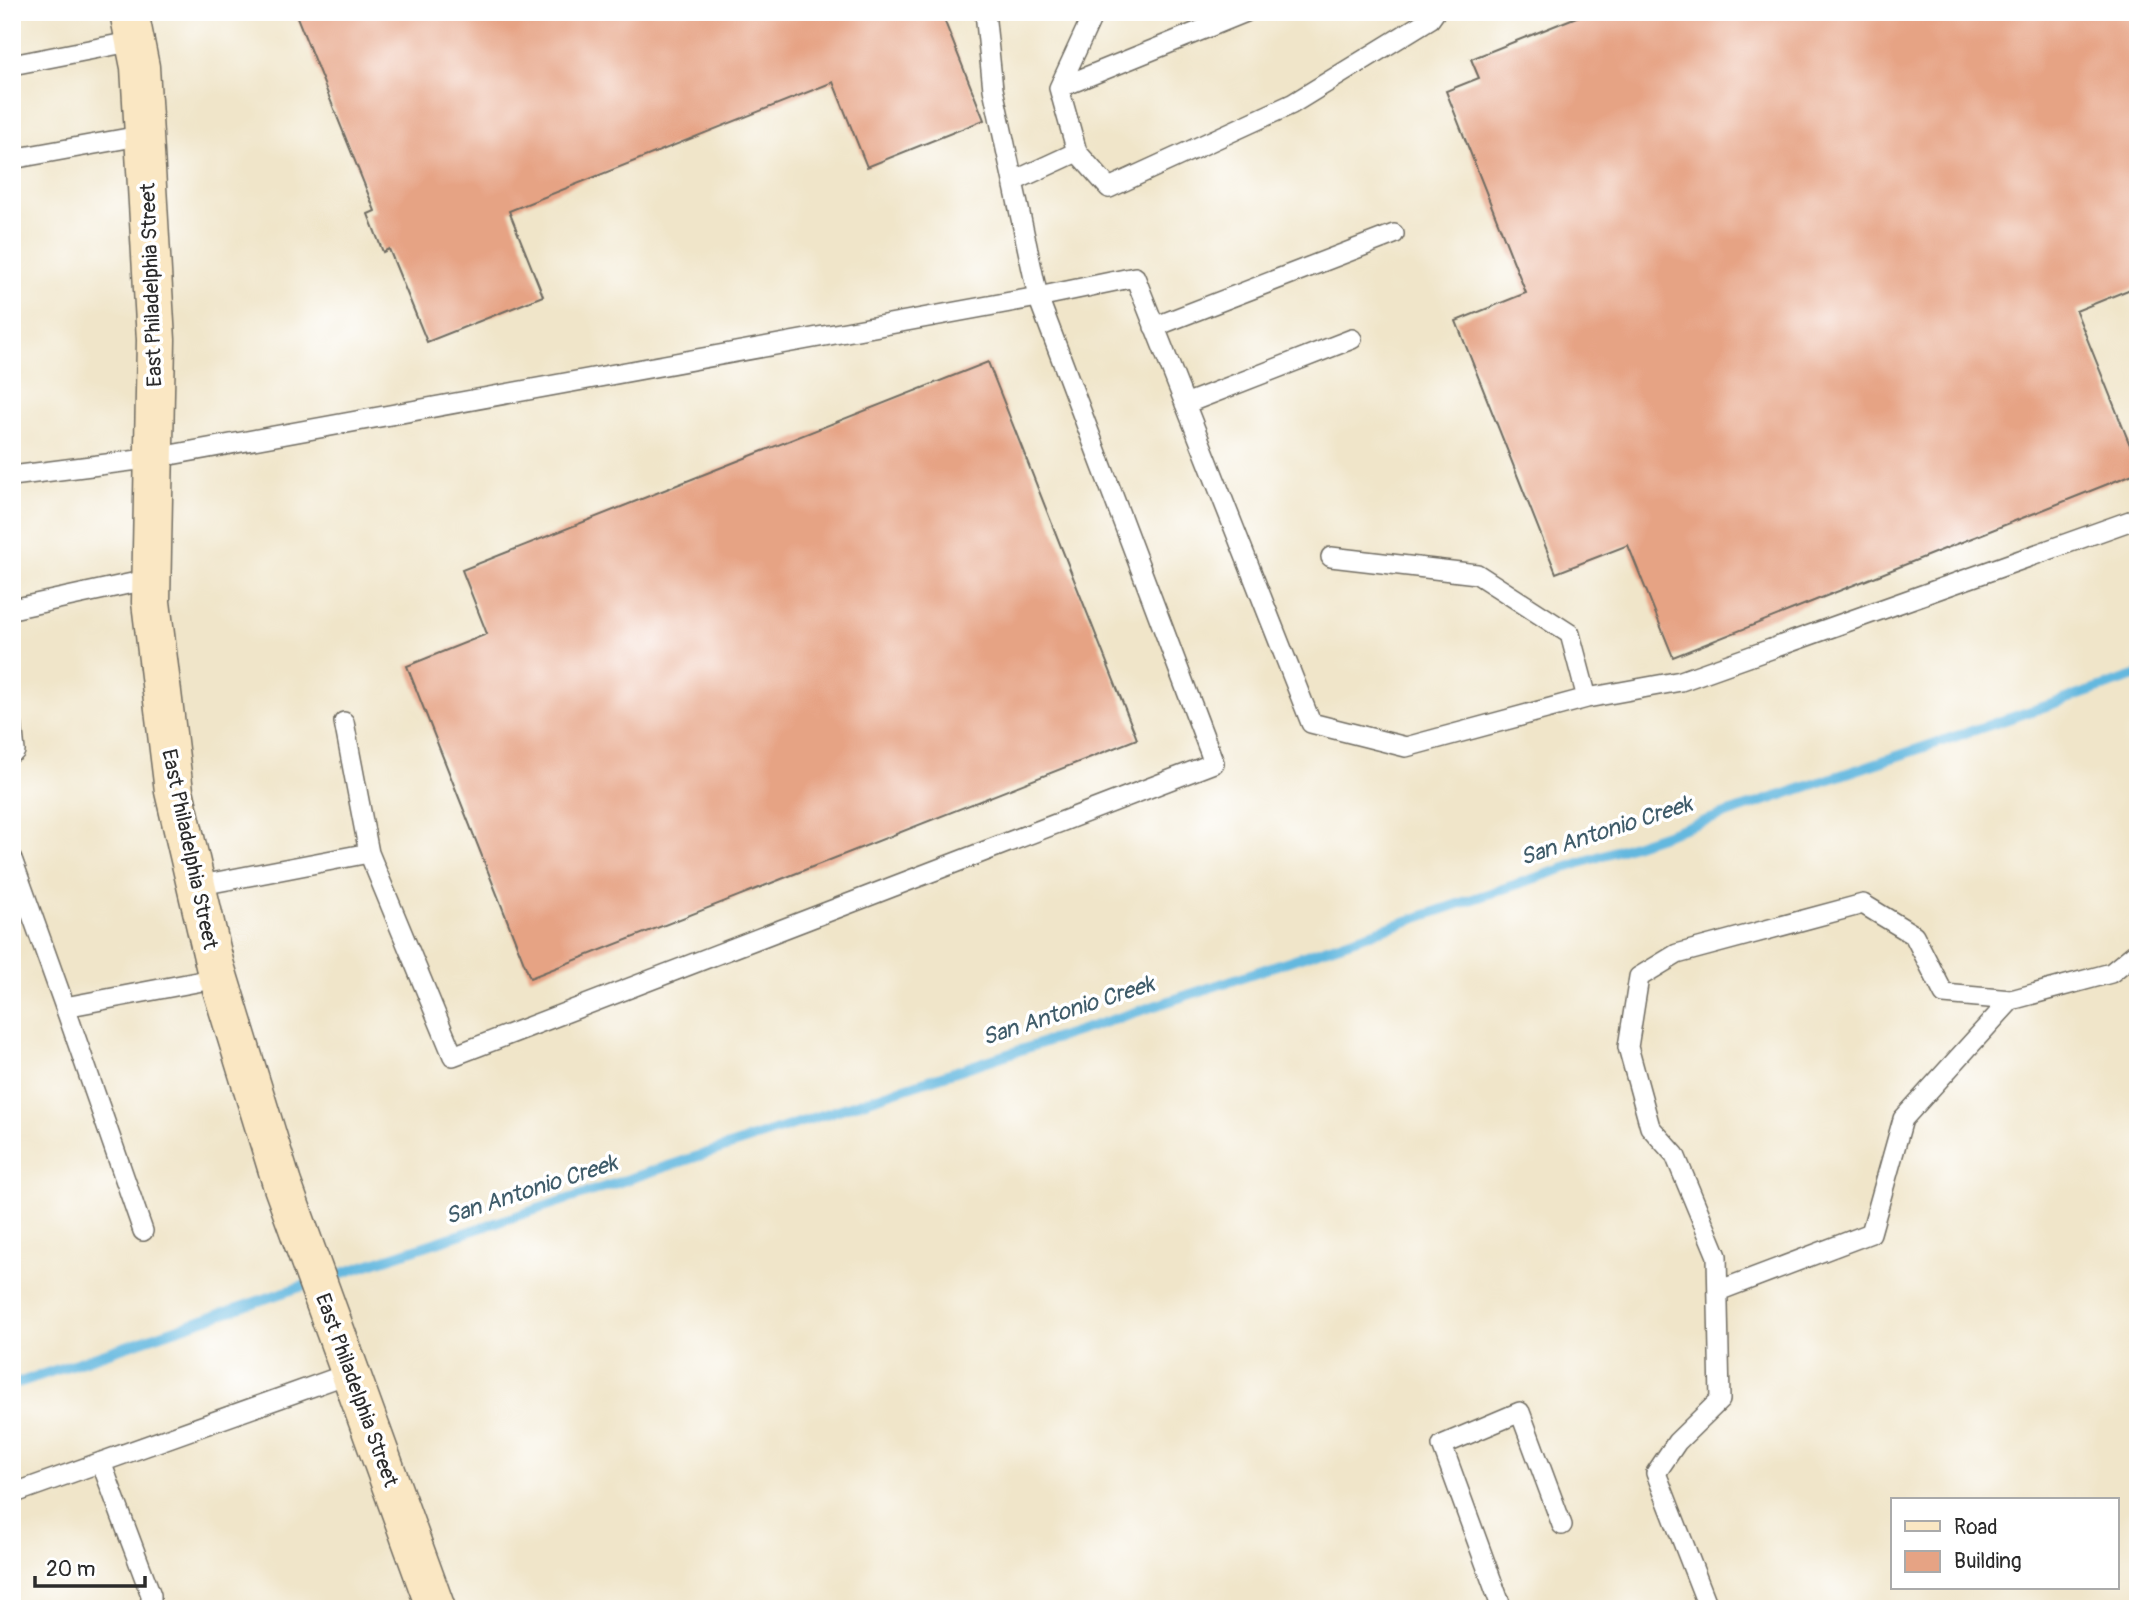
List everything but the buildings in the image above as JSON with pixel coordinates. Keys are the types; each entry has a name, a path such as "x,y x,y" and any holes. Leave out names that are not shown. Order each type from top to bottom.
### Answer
{"street":[{"name":"East Philadelphia Street","path":"132,27 140,67 156,340 151,602 173,791 218,978 282,1184 436,1609"}],"lane":[{"path":"344,722 369,853 453,1056 1214,763 1038,297 993,89 985,12"},
{"path":"1094,12 1059,88 1077,152 1109,188 1292,104 1430,19 1435,12"},
{"path":"1059,88 1247,12"},
{"path":"12,65 132,27"},
{"path":"12,159 145,135"},
{"path":"1014,181 1077,152"},
{"path":"1154,327 1394,234"},
{"path":"12,476 154,458 1135,277 1311,723 1406,747 1587,698 1681,681 2138,518"},
{"path":"1185,404 1352,339"},
{"path":"1331,557 1478,574 1570,634 1587,698"},
{"path":"12,609 151,579"},
{"path":"12,722 15,751 12,752"},
{"path":"196,886 369,853"},
{"path":"12,859 143,1231"},
{"path":"1709,1609 1656,1473 1677,1442 1720,1400 1717,1256 1675,1155 1650,1127 1628,1047 1639,976 1677,954 1863,904 1914,935 1944,994 2011,1000 2111,973 2138,951"},
{"path":"65,1007 218,978"},
{"path":"1718,1291 1871,1233 1903,1119 2011,1000"},
{"path":"12,1494 350,1373"},
{"path":"1502,1609 1442,1445 1520,1412 1562,1525"},
{"path":"101,1462 151,1595 151,1609"}],"waterway":[{"name":"San Antonio Creek","path":"12,1385 282,1293 1206,989 2138,675"}]}
